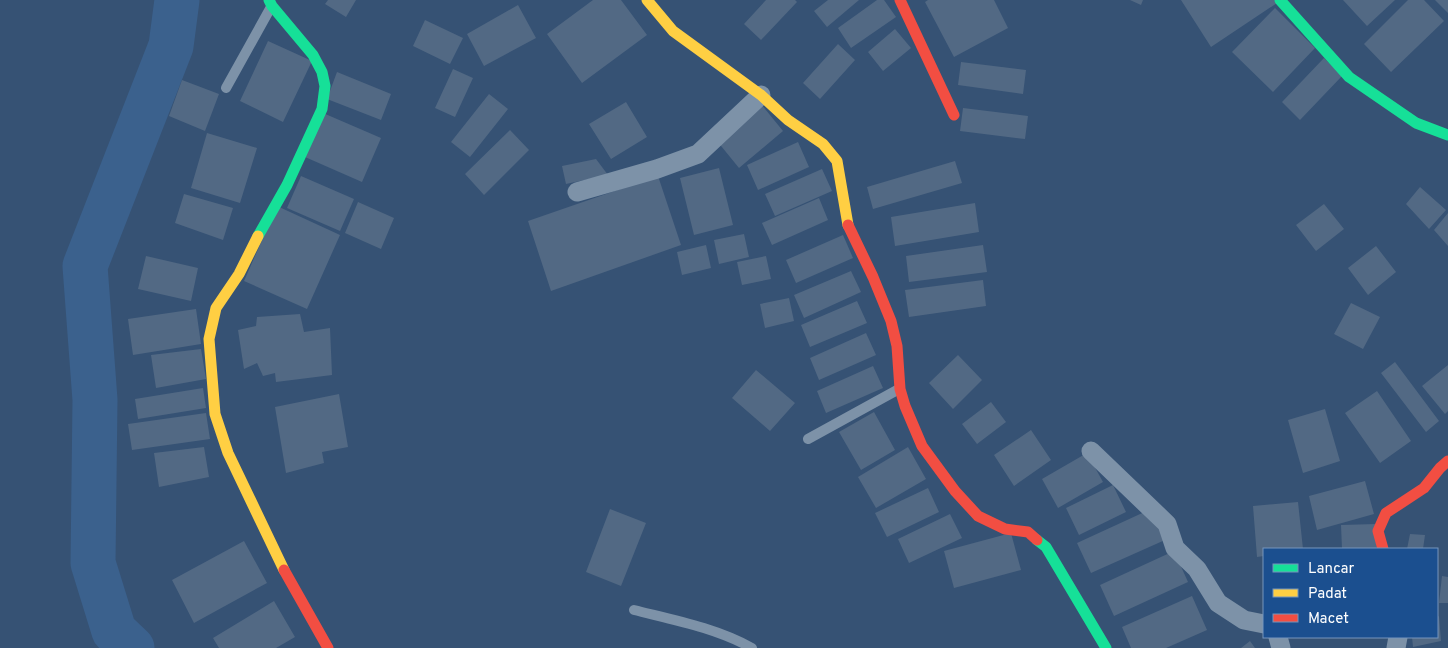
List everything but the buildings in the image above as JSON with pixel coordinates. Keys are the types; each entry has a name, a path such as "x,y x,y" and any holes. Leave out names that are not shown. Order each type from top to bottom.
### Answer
{"street":[{"path":"647,0 673,31 761,95 788,120 823,144 837,161 846,222 873,277 891,322 897,346 900,389 922,446 954,491 978,516 1005,529 1028,532 1046,547 1106,648"},
{"path":"900,0 954,115"},
{"path":"1280,0 1350,77 1416,123 1448,135"},
{"path":"270,3 313,55 322,72 325,86 322,109 287,185 239,274 216,308 209,339 215,414 228,453 282,564 328,648"},
{"path":"577,192 657,169 698,154 761,95"},
{"path":"1091,451 1167,524 1175,548 1197,569 1218,602 1244,620 1263,624"},
{"path":"1383,548 1378,531 1386,514 1424,488 1448,461"}],"lane":[{"path":"226,88 270,3"},
{"path":"808,439 900,389"},
{"path":"634,610 704,628 737,640 752,648"}],"waterway":[{"path":"132,648 114,631 93,563 95,400 85,266 171,46 177,0"}],"traffic: fast":[{"path":"258,236 287,185 322,109 325,86 322,72 313,55 269,0"},
{"path":"1280,0 1349,77 1416,123 1448,135"},
{"path":"1037,540 1046,547 1106,648"}],"traffic: slow":[{"path":"647,0 673,31 761,95 788,120 823,144 837,161 848,225"},
{"path":"258,236 239,274 216,308 209,339 215,414 228,453 284,570"}],"traffic: jam":[{"path":"900,0 954,115"},
{"path":"848,225 873,277 891,321 897,346 900,389 922,446 955,491 978,516 1005,529 1028,532 1037,540"},
{"path":"1383,548 1378,531 1386,513 1424,488 1448,461"},
{"path":"284,570 328,648"}]}
